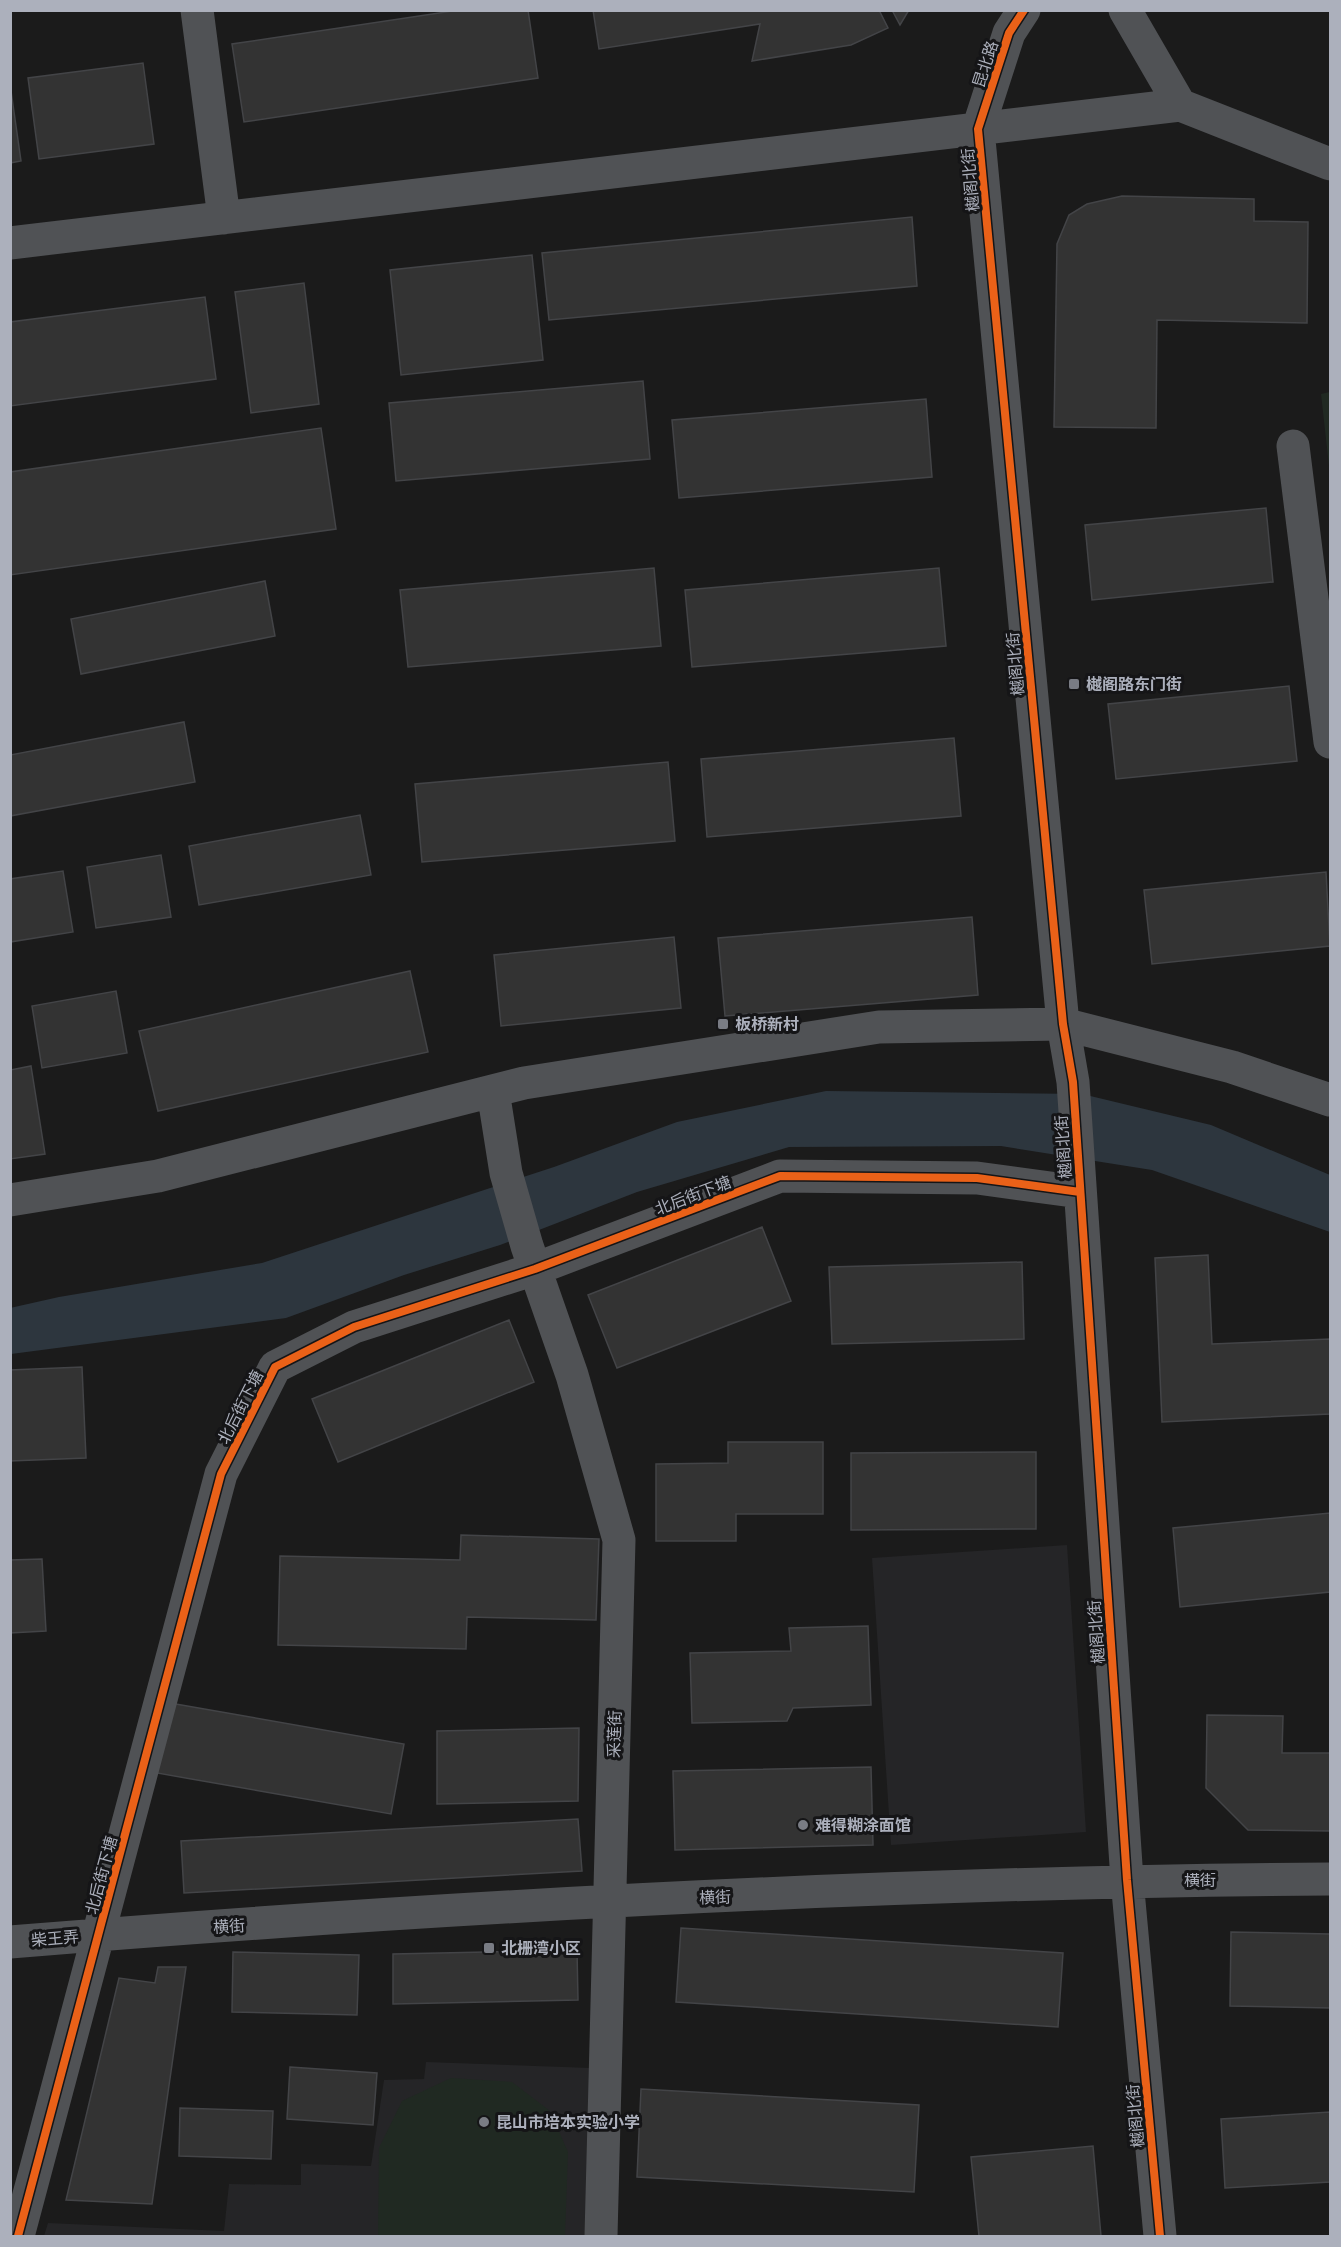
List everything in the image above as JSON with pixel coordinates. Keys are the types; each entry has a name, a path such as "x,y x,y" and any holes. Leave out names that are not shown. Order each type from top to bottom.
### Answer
{"street":[{"path":"197,10 224,218"},
{"name":"昆北路","path":"978,129 1010,33 1024,10"},
{"path":"1125,10 1180,105"},
{"path":"10,243 1180,105 1330,164"},
{"name":"樾阁北街","path":"978,129 1063,1024 1072,1082 1127,1880 1160,2236"},
{"path":"1293,446 1330,742"},
{"path":"10,1200 158,1176 524,1083 879,1028 1063,1024 1232,1067 1330,1100"},
{"name":"采莲街","path":"493,1091 506,1173 531,1257 572,1374 619,1540 601,2236"},
{"name":"北后街下塘","path":"18,2236 221,1474 276,1367 354,1327 531,1257 780,1176 977,1178 1080,1192"},
{"name":"横街","path":"99,1935 609,1902 1127,1880 1330,1879"},
{"name":"柴王弄","path":"10,1942 99,1935"}],"shaded area":[{"path":"1330,392 1330,475 1321,394"},
{"path":"826,1091 1082,1094 1211,1125 1330,1175 1330,1232 1152,1170 1001,1146 789,1147 637,1192 500,1245 404,1275 286,1318 11,1354 10,1308 59,1297 262,1263 554,1167 677,1122"},
{"path":"1067,1545 1086,1832 891,1845 872,1558"},
{"name":"昆山市培本实验小学","path":"426,2062 591,2068 587,2236 44,2236 48,2223 224,2231 229,2184 301,2185 301,2164 371,2166 384,2080 424,2079"},
{"path":"451,2078 512,2082 550,2111 568,2152 565,2236 378,2236 379,2148 402,2101"}],"building":[{"path":"459,10 528,10 538,78 244,122 232,44"},
{"path":"593,10 879,10 888,28 851,45 752,61 760,24 599,49"},
{"path":"892,10 909,10 900,25"},
{"path":"143,63 154,144 39,159 28,78"},
{"path":"10,84 21,161 10,163"},
{"path":"1122,196 1254,199 1254,221 1308,222 1307,323 1157,320 1156,428 1054,427 1057,244 1069,215 1087,204"},
{"path":"912,217 917,286 549,320 542,253"},
{"path":"532,255 543,360 401,375 390,270"},
{"path":"304,283 319,404 251,413 235,292"},
{"path":"205,297 216,379 10,406 10,322"},
{"path":"643,381 650,459 396,481 389,403"},
{"path":"926,399 932,477 679,498 672,420"},
{"path":"321,428 336,529 10,575 10,472"},
{"path":"1266,508 1273,582 1092,600 1085,525"},
{"path":"654,568 661,646 408,667 400,590"},
{"path":"939,568 946,646 692,667 685,590"},
{"path":"265,581 275,636 81,674 71,619"},
{"path":"1289,686 1297,761 1116,779 1108,704"},
{"path":"184,722 195,782 10,816 10,755"},
{"path":"954,738 961,816 707,837 701,759"},
{"path":"668,762 675,841 422,862 415,784"},
{"path":"360,815 371,875 199,905 189,846"},
{"path":"161,855 171,917 96,928 87,867"},
{"path":"63,871 73,932 10,942 10,879"},
{"path":"1326,872 1330,946 1152,964 1144,890"},
{"path":"972,917 978,995 725,1016 718,938"},
{"path":"674,937 681,1008 501,1026 494,955"},
{"path":"410,971 428,1052 158,1111 139,1031"},
{"path":"116,991 127,1053 42,1068 32,1006"},
{"path":"31,1066 45,1154 10,1159 10,1070"},
{"path":"762,1227 791,1301 617,1368 588,1295"},
{"path":"1208,1255 1212,1344 1330,1339 1330,1414 1162,1422 1155,1258"},
{"path":"1022,1262 1024,1339 832,1344 829,1267"},
{"path":"509,1320 534,1382 338,1462 312,1399"},
{"path":"82,1367 86,1458 10,1461 10,1370"},
{"path":"728,1442 823,1442 823,1514 736,1514 736,1541 656,1541 656,1464 728,1463"},
{"path":"1036,1452 1036,1529 851,1530 851,1453"},
{"path":"1330,1513 1330,1592 1180,1607 1173,1528"},
{"path":"461,1535 599,1539 596,1620 467,1617 466,1649 278,1645 280,1556 460,1560"},
{"path":"42,1559 46,1631 10,1633 10,1560"},
{"path":"868,1626 871,1705 793,1708 787,1721 692,1723 690,1653 791,1651 789,1628"},
{"path":"170,1703 404,1744 391,1814 157,1773"},
{"path":"1207,1715 1283,1716 1282,1753 1330,1753 1330,1831 1248,1830 1206,1788"},
{"path":"579,1728 578,1801 437,1804 437,1731"},
{"path":"871,1767 873,1845 675,1850 673,1771"},
{"path":"578,1819 582,1871 184,1893 181,1841"},
{"path":"681,1928 1063,1953 1058,2027 676,2002"},
{"path":"1231,1932 1330,1934 1330,2008 1230,2006"},
{"path":"577,1950 578,2000 393,2004 393,1954"},
{"path":"233,1952 359,1955 357,2015 232,2012"},
{"path":"158,1967 186,1967 152,2204 66,2200 119,1978 155,1983"},
{"path":"290,2067 377,2073 373,2125 287,2119"},
{"path":"641,2089 919,2105 914,2192 637,2177"},
{"path":"180,2108 273,2111 271,2159 179,2156"},
{"path":"1330,2112 1330,2182 1225,2188 1221,2119"},
{"path":"1093,2146 1101,2236 979,2236 971,2157"}],"cycle path":[{"path":"1024,10 1009,33 978,129 1063,1024 1073,1082 1127,1880 1160,2236"},
{"path":"18,2236 221,1474 275,1367 354,1327 535,1269 780,1176 977,1178 1080,1192"}],"place":[{"name":"樾阁路东门街","path":"1074,684"},
{"name":"板桥新村","path":"723,1024"},
{"name":"难得糊涂面馆","path":"803,1825"},
{"name":"北栅湾小区","path":"489,1948"},
{"name":"昆山市培本实验小学","path":"484,2122"}]}
